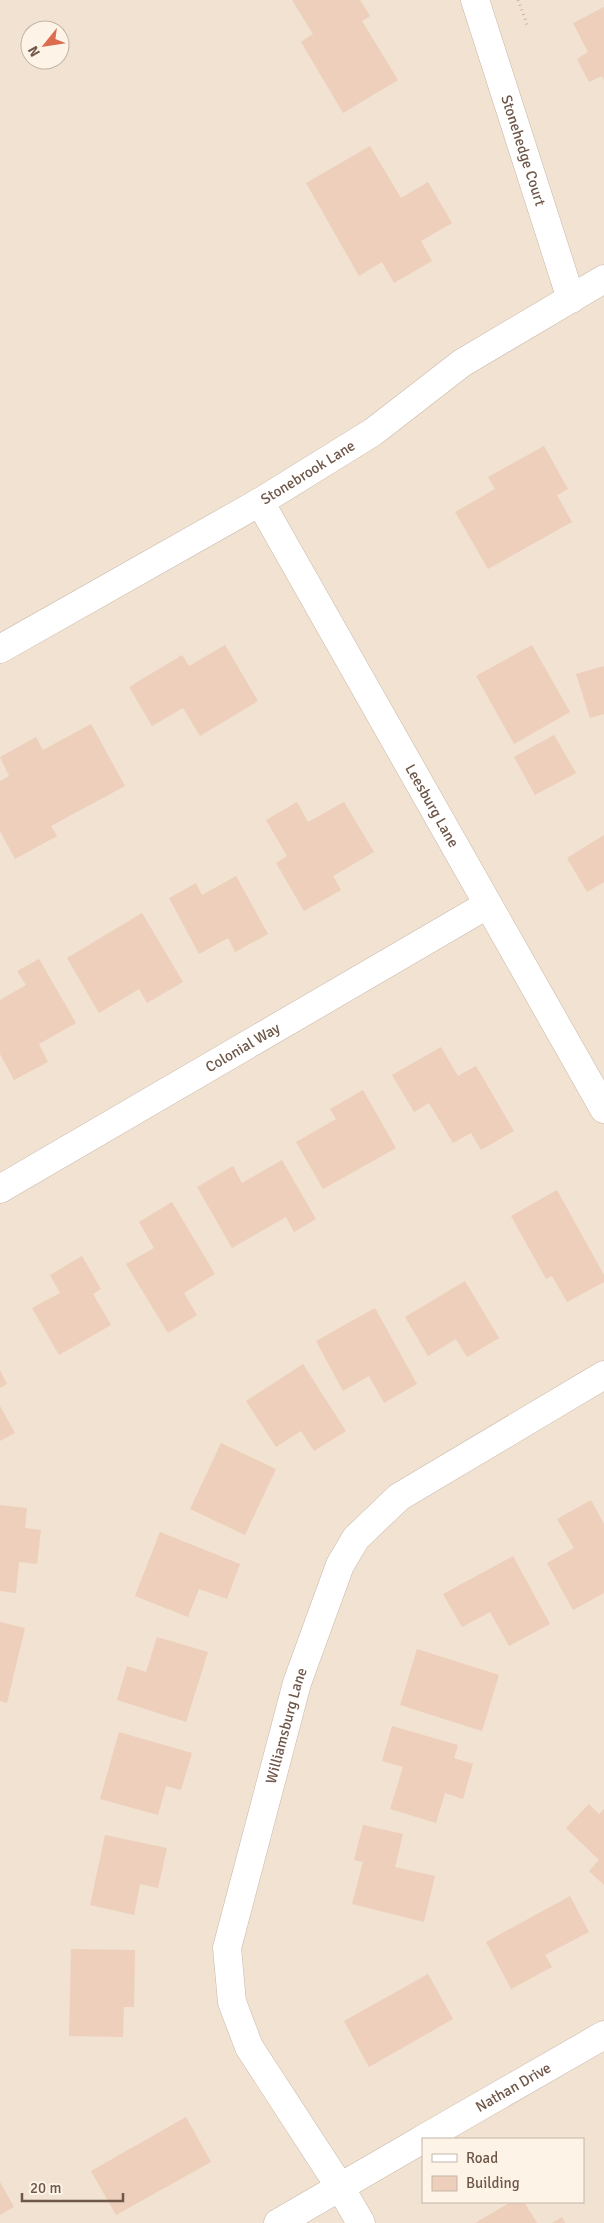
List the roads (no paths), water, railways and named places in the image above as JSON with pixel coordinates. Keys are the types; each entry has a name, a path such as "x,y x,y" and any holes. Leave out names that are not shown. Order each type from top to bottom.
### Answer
{"street":[{"name":"Stonehedge Court","path":"475,0 571,299"},
{"name":"Stonebrook Lane","path":"0,649 260,502 373,432 462,363 604,279"},
{"name":"Leesburg Lane","path":"260,502 604,1109"},
{"name":"Colonial Way","path":"0,1189 487,905"},
{"name":"Williamsburg Lane","path":"361,2223 340,2187 249,2047 232,2002 227,1948 297,1683 340,1565 356,1538 399,1497 604,1375"},
{"name":"Nathan Drive","path":"425,2138 604,2035"},
{"name":"Nathan Drive","path":"278,2223 422,2140"}]}
